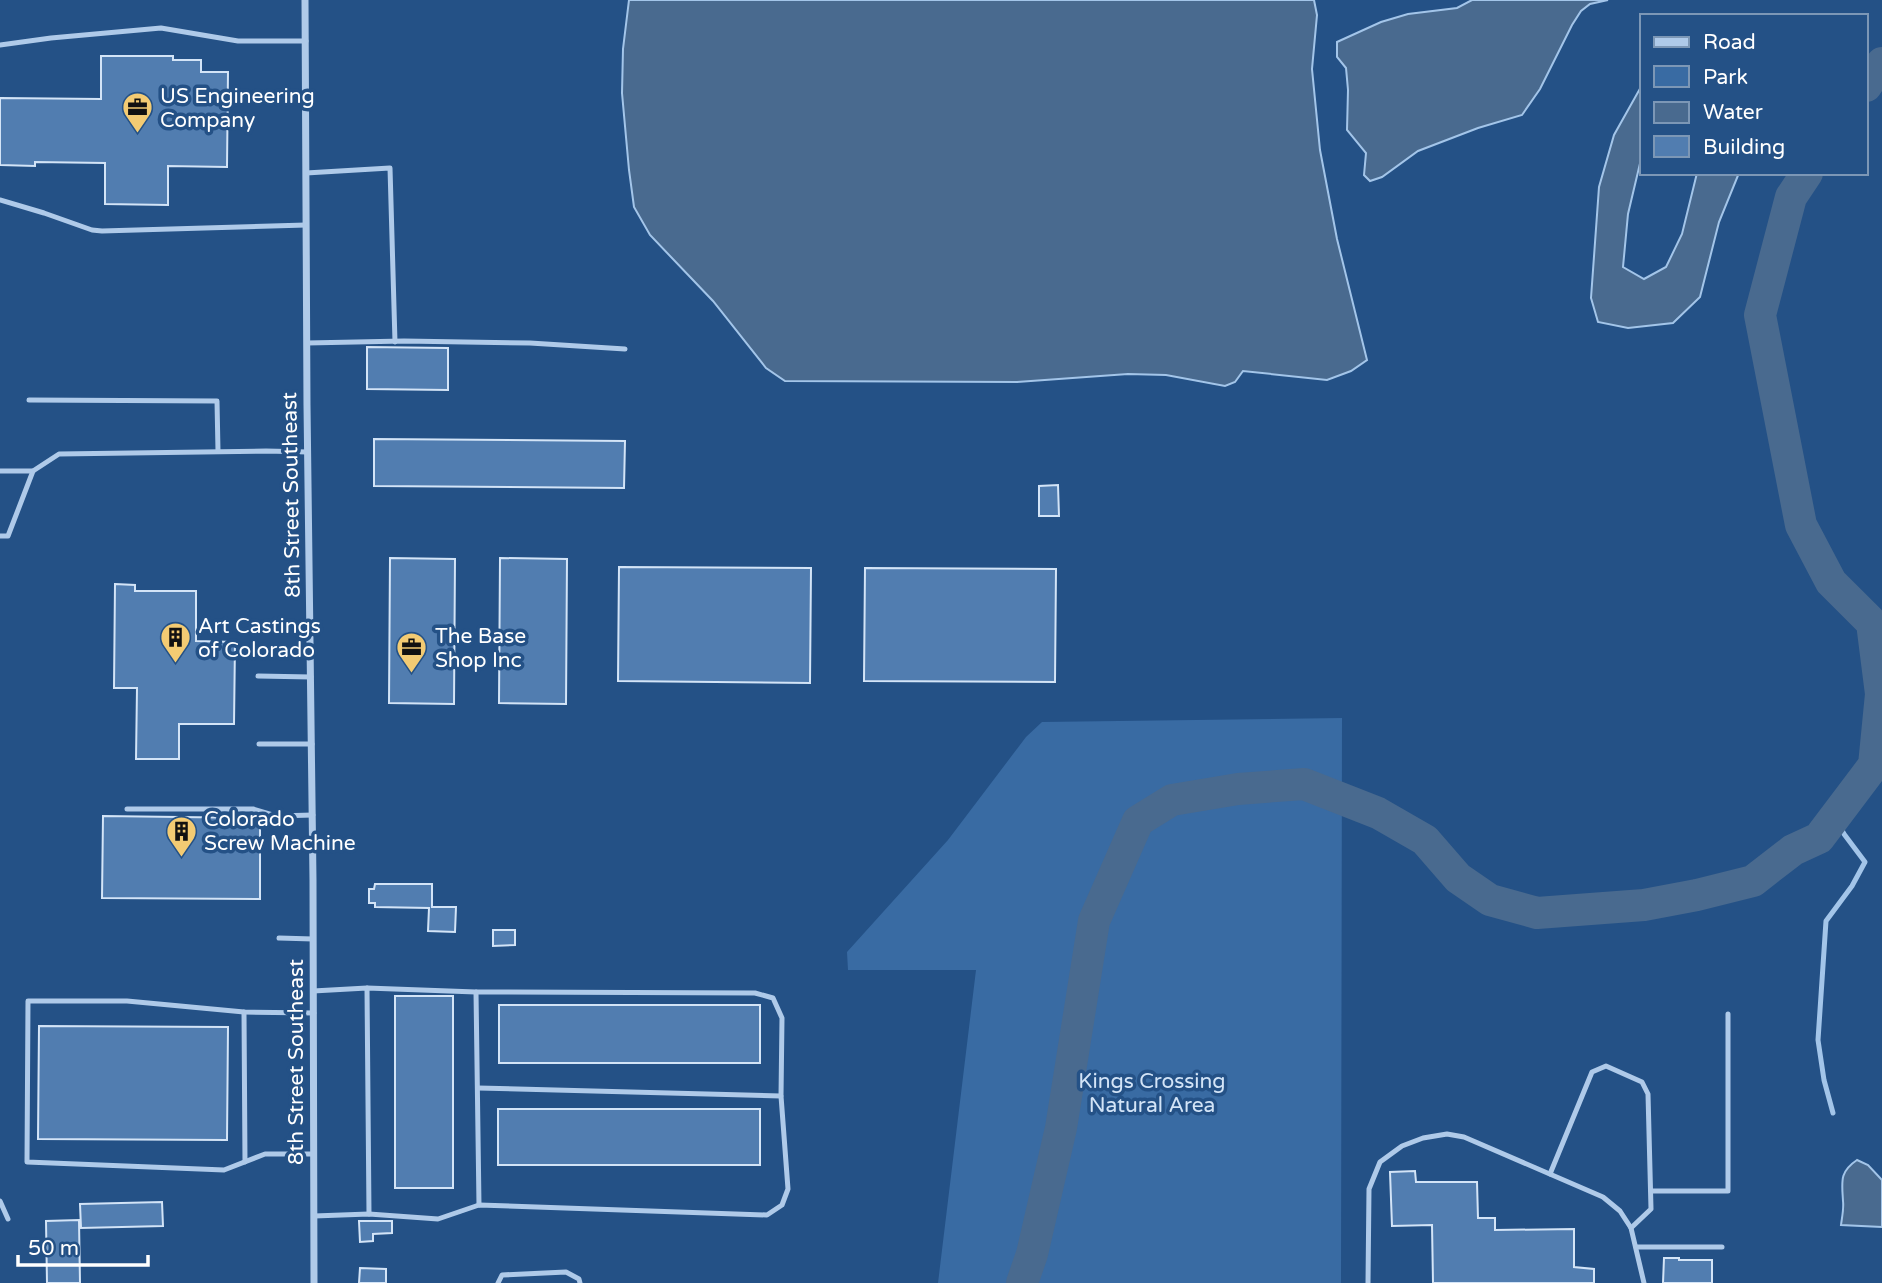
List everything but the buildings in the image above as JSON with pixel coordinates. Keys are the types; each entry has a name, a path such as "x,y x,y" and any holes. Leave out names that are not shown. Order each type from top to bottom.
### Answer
{"street":[{"name":"8th Street Southeast","path":"305,0 313,815 314,1283"}],"lane":[{"path":"0,45 162,28 238,41 306,41"},
{"path":"306,173 390,169 395,342"},
{"path":"0,201 102,231 306,225"},
{"path":"307,343 530,343 625,349"},
{"path":"29,400 217,401 219,451"},
{"path":"0,471 33,471 59,454 308,452"},
{"path":"0,536 8,536 33,471"},
{"path":"258,676 311,677"},
{"path":"260,744 312,744"},
{"path":"127,809 253,809 276,816 313,815"},
{"path":"279,939 313,939"},
{"path":"368,988 369,1214"},
{"path":"313,992 368,988 476,992 755,993 773,998 782,1018 781,1096 788,1189 782,1205 767,1215 479,1205 438,1219 369,1214 314,1216"},
{"path":"476,992 479,1205"},
{"path":"314,1013 244,1012 127,1001 28,1001 27,1162 224,1170 265,1154 314,1154"},
{"path":"244,1012 244,1162"},
{"path":"1651,1191 1728,1191 1728,1014"},
{"path":"1550,1174 1592,1072 1606,1066 1642,1082 1648,1094 1651,1209 1631,1228"},
{"path":"478,1088 781,1096"},
{"path":"1368,1283 1369,1189 1380,1162 1402,1146 1423,1138 1447,1134 1464,1137 1603,1197 1620,1211 1631,1228 1644,1283"},
{"path":"0,1201 8,1219"},
{"path":"1636,1247 1721,1247"},
{"path":"498,1283 502,1275 566,1272 579,1279 580,1283"}],"green space":[{"name":"Kings Crossing Natural Area","path":"1342,718 1341,1283 938,1283 976,970 848,970 847,952 948,840 1026,737 1042,722"}],"water":[{"path":"629,0 1314,0 1317,15 1312,69 1320,150 1337,239 1367,360 1351,371 1327,380 1243,371 1235,382 1225,386 1166,375 1128,374 1017,382 785,381 766,368 713,301 650,235 634,207 622,93 623,49"},
{"path":"1472,0 1608,0 1590,4 1581,11 1540,89 1522,115 1478,128 1418,151 1382,177 1370,181 1364,175 1366,153 1347,130 1346,68 1337,57 1337,42 1381,22 1408,14 1457,8"},
{"path":"1640,89 1640,163 1628,214 1623,267 1644,279 1666,267 1682,234 1697,175 1738,175 1719,222 1700,297 1673,323 1628,328 1598,322 1591,298 1599,187 1614,135"},
{"path":"1857,1160 1868,1165 1882,1180 1882,1227 1841,1225 1844,1173"}],"waterway":[{"path":"1868,83 1882,63"},
{"path":"1022,1283 1032,1254 1061,1128 1094,921 1138,821 1172,800 1238,789 1304,784 1378,813 1425,840 1458,878 1490,900 1537,913 1644,905 1753,881 1793,850 1819,838 1874,765 1881,694 1872,623 1831,582 1801,525 1760,315 1791,197 1806,175"},
{"path":"1833,1113 1824,1080 1818,1040 1826,921 1852,886 1865,862 1844,834 1835,816"}],"place":[{"name":"US Engineering Company","path":"137,135"},
{"name":"Art Castings of Colorado","path":"175,665"},
{"name":"The Base Shop Inc","path":"412,675"},
{"name":"Colorado Screw Machine","path":"181,858"}]}
